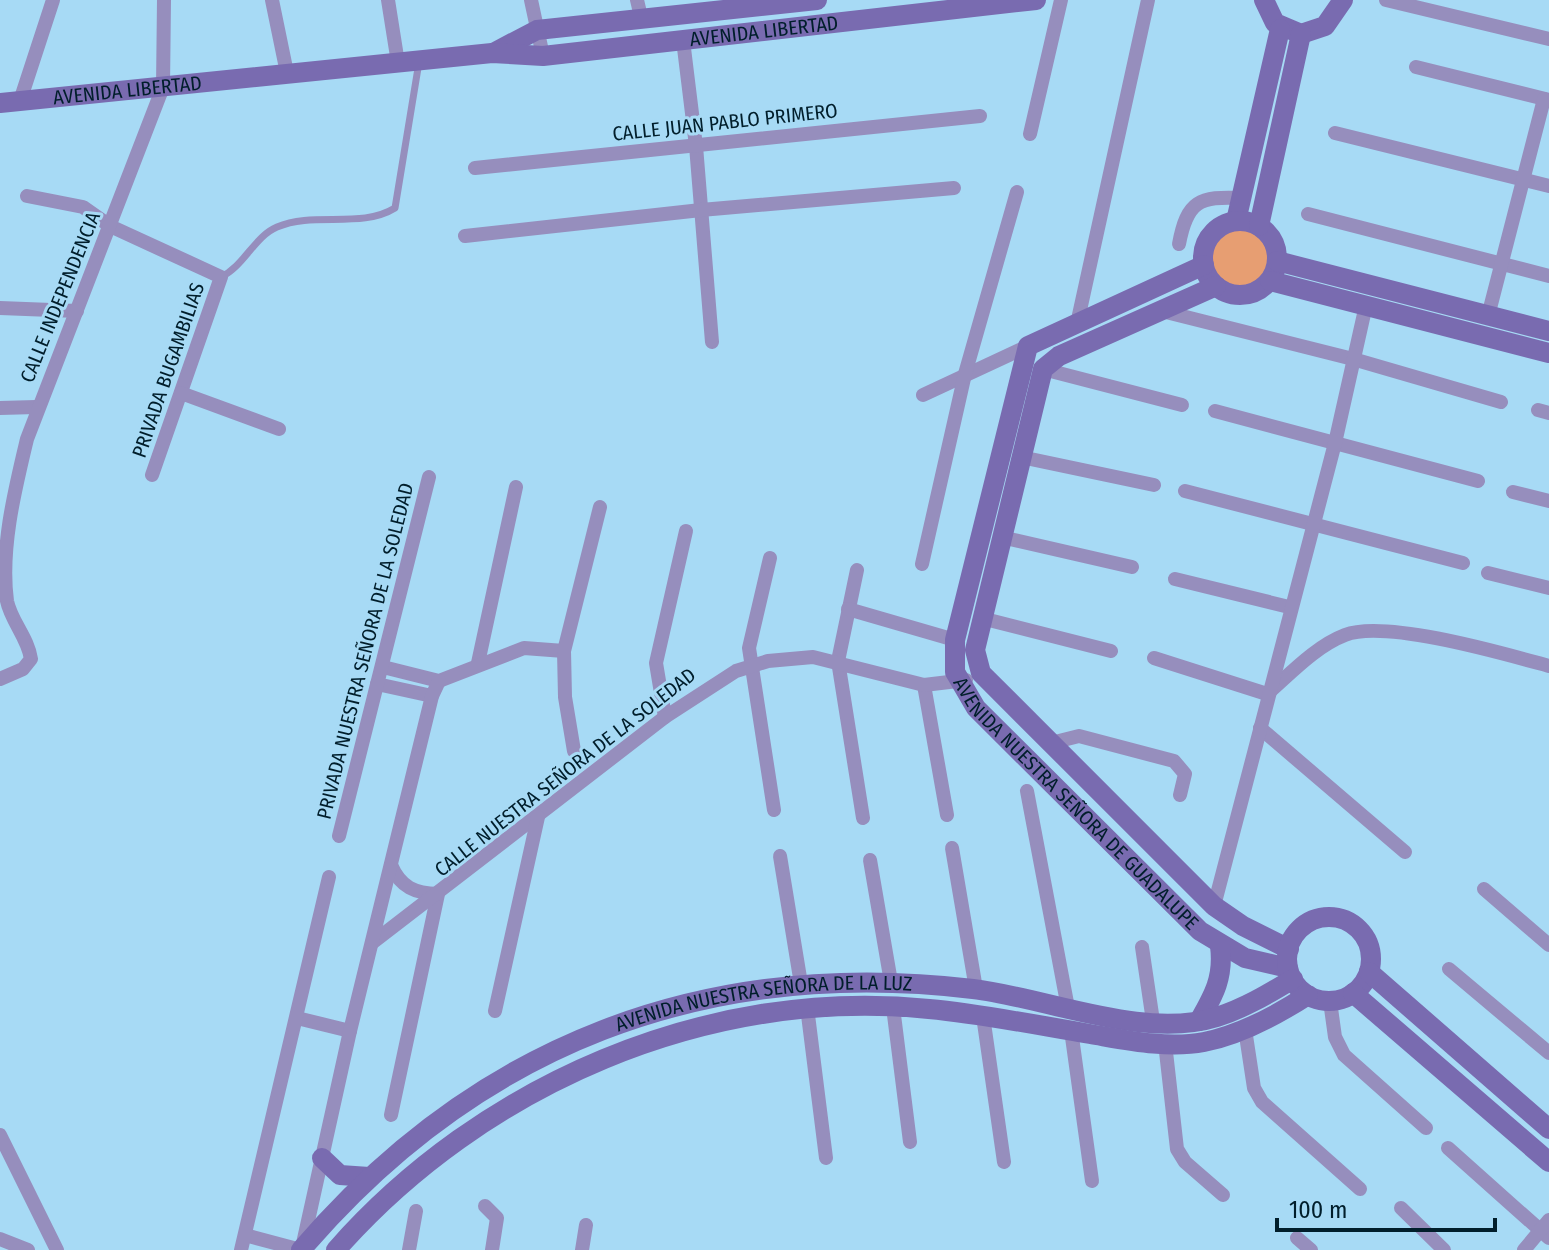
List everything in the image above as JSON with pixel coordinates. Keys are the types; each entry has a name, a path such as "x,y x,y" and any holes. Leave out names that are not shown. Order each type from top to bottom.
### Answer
{"street":[{"path":"10,102 53,0"},
{"path":"163,87 164,0"},
{"path":"272,0 287,73"},
{"path":"388,0 398,63"},
{"path":"531,0 543,56"},
{"name":"AVENIDA LIBERTAD","path":"492,53 537,30 639,8 817,0"},
{"name":"AVENIDA LIBERTAD","path":"10,102 492,53 543,56 1036,0"},
{"path":"1030,134 1061,0"},
{"path":"1077,324 1148,0"},
{"path":"1264,0 1269,15 1290,31 1325,26 1343,0"},
{"path":"1386,0 1549,39"},
{"path":"1236,221 1290,31"},
{"path":"1259,226 1290,31"},
{"path":"683,40 696,146 712,342"},
{"path":"1416,67 1546,99 1488,316"},
{"name":"CALLE INDEPENDENCIA","path":"0,679 29,664 30,651 4,611 3,562 14,496 36,407 77,311 163,87"},
{"name":"CALLE JUAN PABLO PRIMERO","path":"475,168 980,116"},
{"path":"1335,133 1549,186"},
{"path":"465,236 701,210 954,188"},
{"path":"922,564 965,374 1017,192"},
{"path":"27,196 83,207 110,226 221,277"},
{"path":"1179,244 1184,218 1191,206 1215,199 1242,198"},
{"path":"1308,214 1549,276"},
{"path":"1236,221 1259,226 1273,241 1273,271 1250,295 1238,296 1216,286 1204,265 1208,241 1215,232 1236,221"},
{"path":"923,395 1204,265"},
{"path":"1273,271 1366,305 1549,353"},
{"path":"1273,271 1549,331"},
{"name":"PRIVADA BUGAMBILIAS","path":"152,475 221,277"},
{"path":"1043,369 1059,356 1216,286"},
{"path":"1214,906 1289,607 1335,443 1366,305"},
{"path":"0,308 77,311"},
{"path":"1162,311 1353,359 1501,402"},
{"name":"AVENIDA NUESTRA SEÑORA DE GUADALUPE","path":"1028,346 955,640 955,672 959,683 976,708 1200,931 1220,946 1245,958 1290,965"},
{"path":"1043,369 1182,405"},
{"name":"AVENIDA NUESTRA SEÑORA DE GUADALUPE","path":"1043,369 981,618 975,650 981,673 1214,906 1290,965"},
{"path":"181,393 279,429"},
{"path":"0,408 36,407"},
{"path":"1215,411 1478,481"},
{"path":"1021,457 1154,485"},
{"name":"PRIVADA NUESTRA SEÑORA DE LA SOLEDAD","path":"339,836 429,477"},
{"path":"478,663 516,487"},
{"path":"1185,491 1463,563"},
{"path":"1513,492 1549,501"},
{"path":"574,751 565,697 564,651 600,507"},
{"path":"665,717 656,663 686,531"},
{"path":"1001,537 1132,567"},
{"path":"770,558 749,641 774,810"},
{"path":"857,570 838,661 863,818"},
{"path":"1488,573 1549,588"},
{"path":"1175,579 1289,607"},
{"path":"848,609 955,640"},
{"path":"981,618 1111,651"},
{"path":"1267,694 1328,644 1358,632 1405,634 1549,666"},
{"path":"383,667 439,681 478,663 524,648 564,651"},
{"name":"CALLE NUESTRA SEÑORA DE LA SOLEDAD","path":"372,943 720,678 751,666 800,657 838,661 924,685 959,683 981,673"},
{"path":"1154,658 1267,694"},
{"path":"329,877 243,1243 301,1250 350,1031 432,696 439,681"},
{"path":"377,684 432,696"},
{"path":"924,685 947,815"},
{"path":"1260,728 1405,852"},
{"path":"1051,743 1079,736 1174,761 1185,774 1180,795"},
{"path":"1027,791 1068,1008"},
{"path":"495,1011 538,817"},
{"path":"952,848 976,989"},
{"path":"780,856 801,984"},
{"path":"870,860 891,982"},
{"path":"391,865 397,879 408,888 438,894 391,1115"},
{"path":"1484,889 1549,945"},
{"path":"1323,917 1337,917 1361,932 1369,944 1369,972 1353,993 1330,1001 1308,995 1290,965 1307,924 1323,917"},
{"path":"1199,1021 1215,995 1221,976 1220,946"},
{"path":"1142,947 1153,1021"},
{"name":"AVENIDA NUESTRA SEÑORA DE LA LUZ","path":"301,1250 369,1177 456,1109 534,1062 619,1023 742,990 801,984 891,982 976,989 1153,1021 1199,1021 1255,1002 1290,965"},
{"path":"1449,969 1549,1053"},
{"path":"1369,972 1549,1129"},
{"path":"1353,993 1549,1162"},
{"name":"AVENIDA NUESTRA SEÑORA DE LA LUZ","path":"336,1250 409,1179 537,1090 610,1055 700,1026 807,1007 893,1007 983,1016 1165,1043 1203,1042 1245,1029 1308,995"},
{"path":"1330,1001 1335,1037 1344,1055 1426,1128"},
{"path":"807,1007 826,1158"},
{"path":"893,1007 910,1142"},
{"path":"983,1016 1004,1162"},
{"path":"297,1018 350,1031"},
{"path":"1245,1029 1257,1095 1360,1189"},
{"path":"1071,1030 1092,1181"},
{"path":"1165,1043 1177,1149 1185,1162 1223,1195"},
{"path":"456,1109 474,1132"},
{"path":"0,1135 57,1250"},
{"path":"1448,1148 1546,1229 1524,1250"},
{"path":"322,1158 340,1175 369,1177"},
{"path":"485,1206 497,1218 492,1250"},
{"path":"1401,1208 1444,1250"},
{"path":"409,1250 416,1211"},
{"path":"582,1250 586,1225"},
{"path":"1297,1238 1311,1250"},
{"path":"0,1239 28,1250"}],"lane":[{"path":"221,277 236,270 273,228 296,220 371,217 395,208 419,62"}],"shaded area":[{"path":"1239,229 1260,237 1268,258 1260,279 1239,287 1218,279 1210,258 1218,237"}]}
